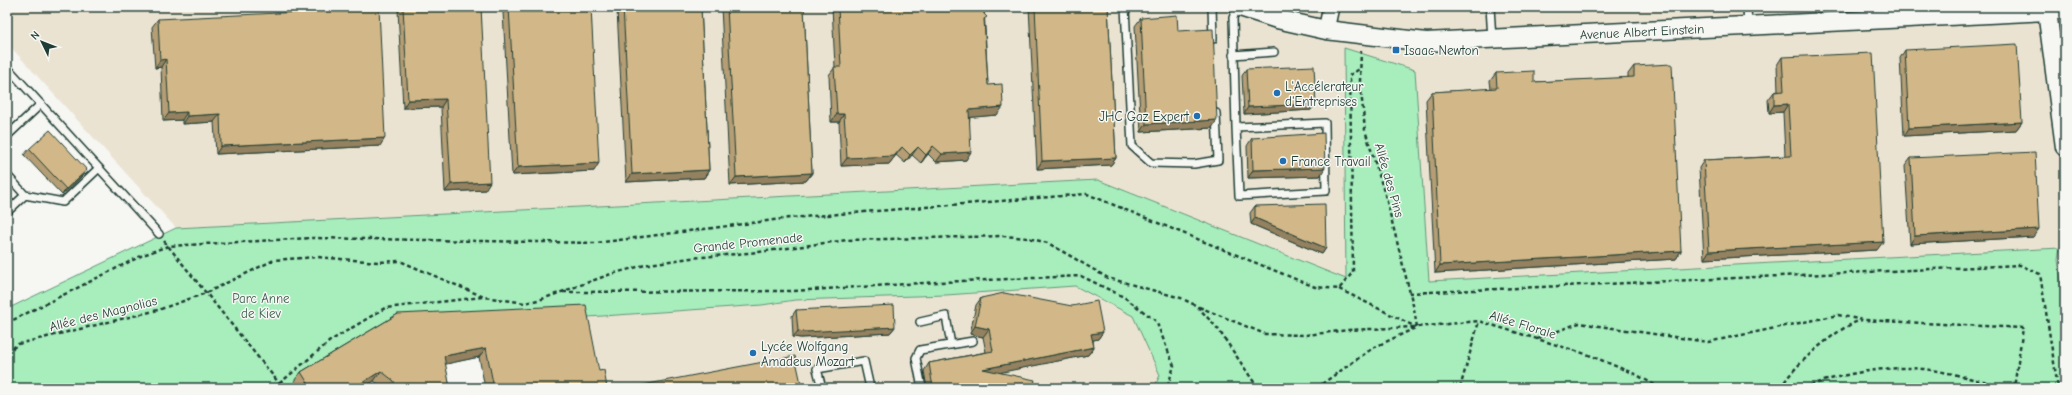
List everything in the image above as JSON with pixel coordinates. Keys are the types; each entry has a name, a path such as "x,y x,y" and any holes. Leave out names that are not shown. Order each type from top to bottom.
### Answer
{"street":[{"name":"Avenue Albert Einstein","path":"1238,7 1283,21 1326,30 1362,36 1426,42 2065,8"},
{"path":"1326,30 1331,7"},
{"path":"2047,9 2065,147"}],"lane":[{"path":"1126,7 1132,146 1151,163 1194,164 1218,160 1216,107"},
{"path":"1212,7 1213,45"},
{"path":"1236,127 1325,123 1326,191 1239,196 1236,127 1233,55 1233,18 1238,7"},
{"path":"1490,7 1492,39"},
{"path":"1747,7 1748,26"},
{"path":"1233,55 1274,52"},
{"path":"7,66 158,234"},
{"path":"7,136 41,104"},
{"path":"7,175 25,195 63,202 99,168"},
{"path":"7,212 25,195"},
{"path":"920,322 946,316 951,345"},
{"path":"922,388 916,358 920,350 973,341"},
{"path":"822,388 817,369 864,361 870,388"}],"path":[{"name":"Allée des Pins","path":"1362,36 1360,82 1365,130 1386,198 1410,293 1416,327"},
{"path":"1339,289 1353,272 1350,75 1361,68"},
{"path":"7,322 143,256 168,246 312,238 596,243 790,218 1087,194 1315,287 1339,289 1416,327"},
{"path":"158,234 283,388"},
{"name":"Grande Promenade","path":"206,293 274,260 317,257 378,262 400,261 484,297 525,303 611,274 649,264 691,258 759,252 847,240 1004,236 1028,238 1048,243 1108,278 1181,298 1197,306 1218,329 1258,388"},
{"path":"1410,293 2020,265 2040,274 2058,388"},
{"path":"560,292 793,291 939,282 1081,276 1124,297 1156,321 1174,366 1167,388"},
{"name":"Allée des Magnolias","path":"7,353 18,344 158,310 206,293"},
{"path":"274,388 330,341 385,308 484,297"},
{"path":"1197,306 1265,334 1306,335 1348,330 1416,327"},
{"path":"1537,339 1579,323 1708,342 1838,315 1863,320 2023,328 2014,388"},
{"path":"1781,388 1786,378 1796,367 1831,337 1855,322 1863,320"},
{"path":"1460,388 1479,321"},
{"name":"Allée Florale","path":"1316,388 1373,348 1416,327 1479,321 1589,355 1637,375 1660,388"},
{"path":"1804,388 1821,381 1883,369 1924,369 2005,388"}],"shaded area":[{"path":"7,7 2065,7 2065,248 1428,281 1415,70 1344,49 1346,279 1098,180 176,228 7,43"},
{"path":"1075,286 1133,316 1160,375 1154,388 604,388 588,317 762,305 795,300 946,295"}],"green space":[{"name":"Parc Anne de Kiev","path":"1344,48 1415,70 1429,281 2060,248 2058,260 2065,310 2065,388 1154,388 1160,375 1133,316 1075,286 946,295 795,300 762,305 588,317 392,325 293,383 296,388 7,388 7,309 176,228 1098,180 1346,279"}],"building":[{"path":"403,7 481,7 490,182 451,184 446,99 408,100"},
{"path":"509,7 591,7 599,163 518,167"},
{"path":"623,7 701,7 709,170 632,174"},
{"path":"727,7 804,7 812,173 736,177"},
{"path":"838,7 984,7 984,14 987,17 984,19 988,85 1002,84 1003,107 969,110 971,152 942,154 933,146 926,155 918,147 910,155 902,147 894,156 847,158 844,114 837,114 834,67 841,67"},
{"path":"1035,7 1108,7 1116,158 1042,161"},
{"path":"379,8 385,138 221,146 220,114 187,116 187,112 169,113 166,59 160,60 158,19"},
{"path":"1177,15 1178,31 1213,29 1217,120 1146,124 1141,18"},
{"path":"2017,44 2022,122 1909,128 1905,50"},
{"path":"1873,53 1883,242 1709,251 1704,160 1791,156 1788,104 1774,105 1774,92 1784,91 1782,57"},
{"path":"1672,64 1681,251 1440,265 1432,92 1497,88 1496,73 1534,71 1534,82 1634,77 1634,66"},
{"name":"L'Accélerateur d'Entreprises","path":"1314,66 1316,104 1248,107 1246,69"},
{"path":"50,130 87,170 66,189 29,149"},
{"name":"France Travail","path":"1324,133 1325,168 1253,170 1252,138"},
{"path":"2035,152 2039,229 1915,236 1911,158"},
{"path":"1325,204 1326,248 1255,218 1255,206"},
{"path":"1004,293 1072,306 1097,301 1103,332 1091,334 1094,347 983,369 1035,380 1033,388 933,388 929,363 993,351 989,329 975,326 981,298"},
{"path":"586,305 599,371 604,370 607,388 494,388 486,348 444,356 450,388 395,388 394,381 381,371 354,388 311,388 301,372 398,314"},
{"path":"894,305 895,327 805,332 798,331 796,310"},
{"path":"795,356 802,388 627,388"}],"place":[{"name":"Isaac Newton","path":"1396,50"},
{"name":"L'Accélerateur d'Entreprises","path":"1277,93"},
{"name":"JHC Gaz Expert","path":"1197,116"},
{"name":"France Travail","path":"1283,161"},
{"name":"Lycée Wolfgang Amadeus Mozart","path":"753,353"}]}
